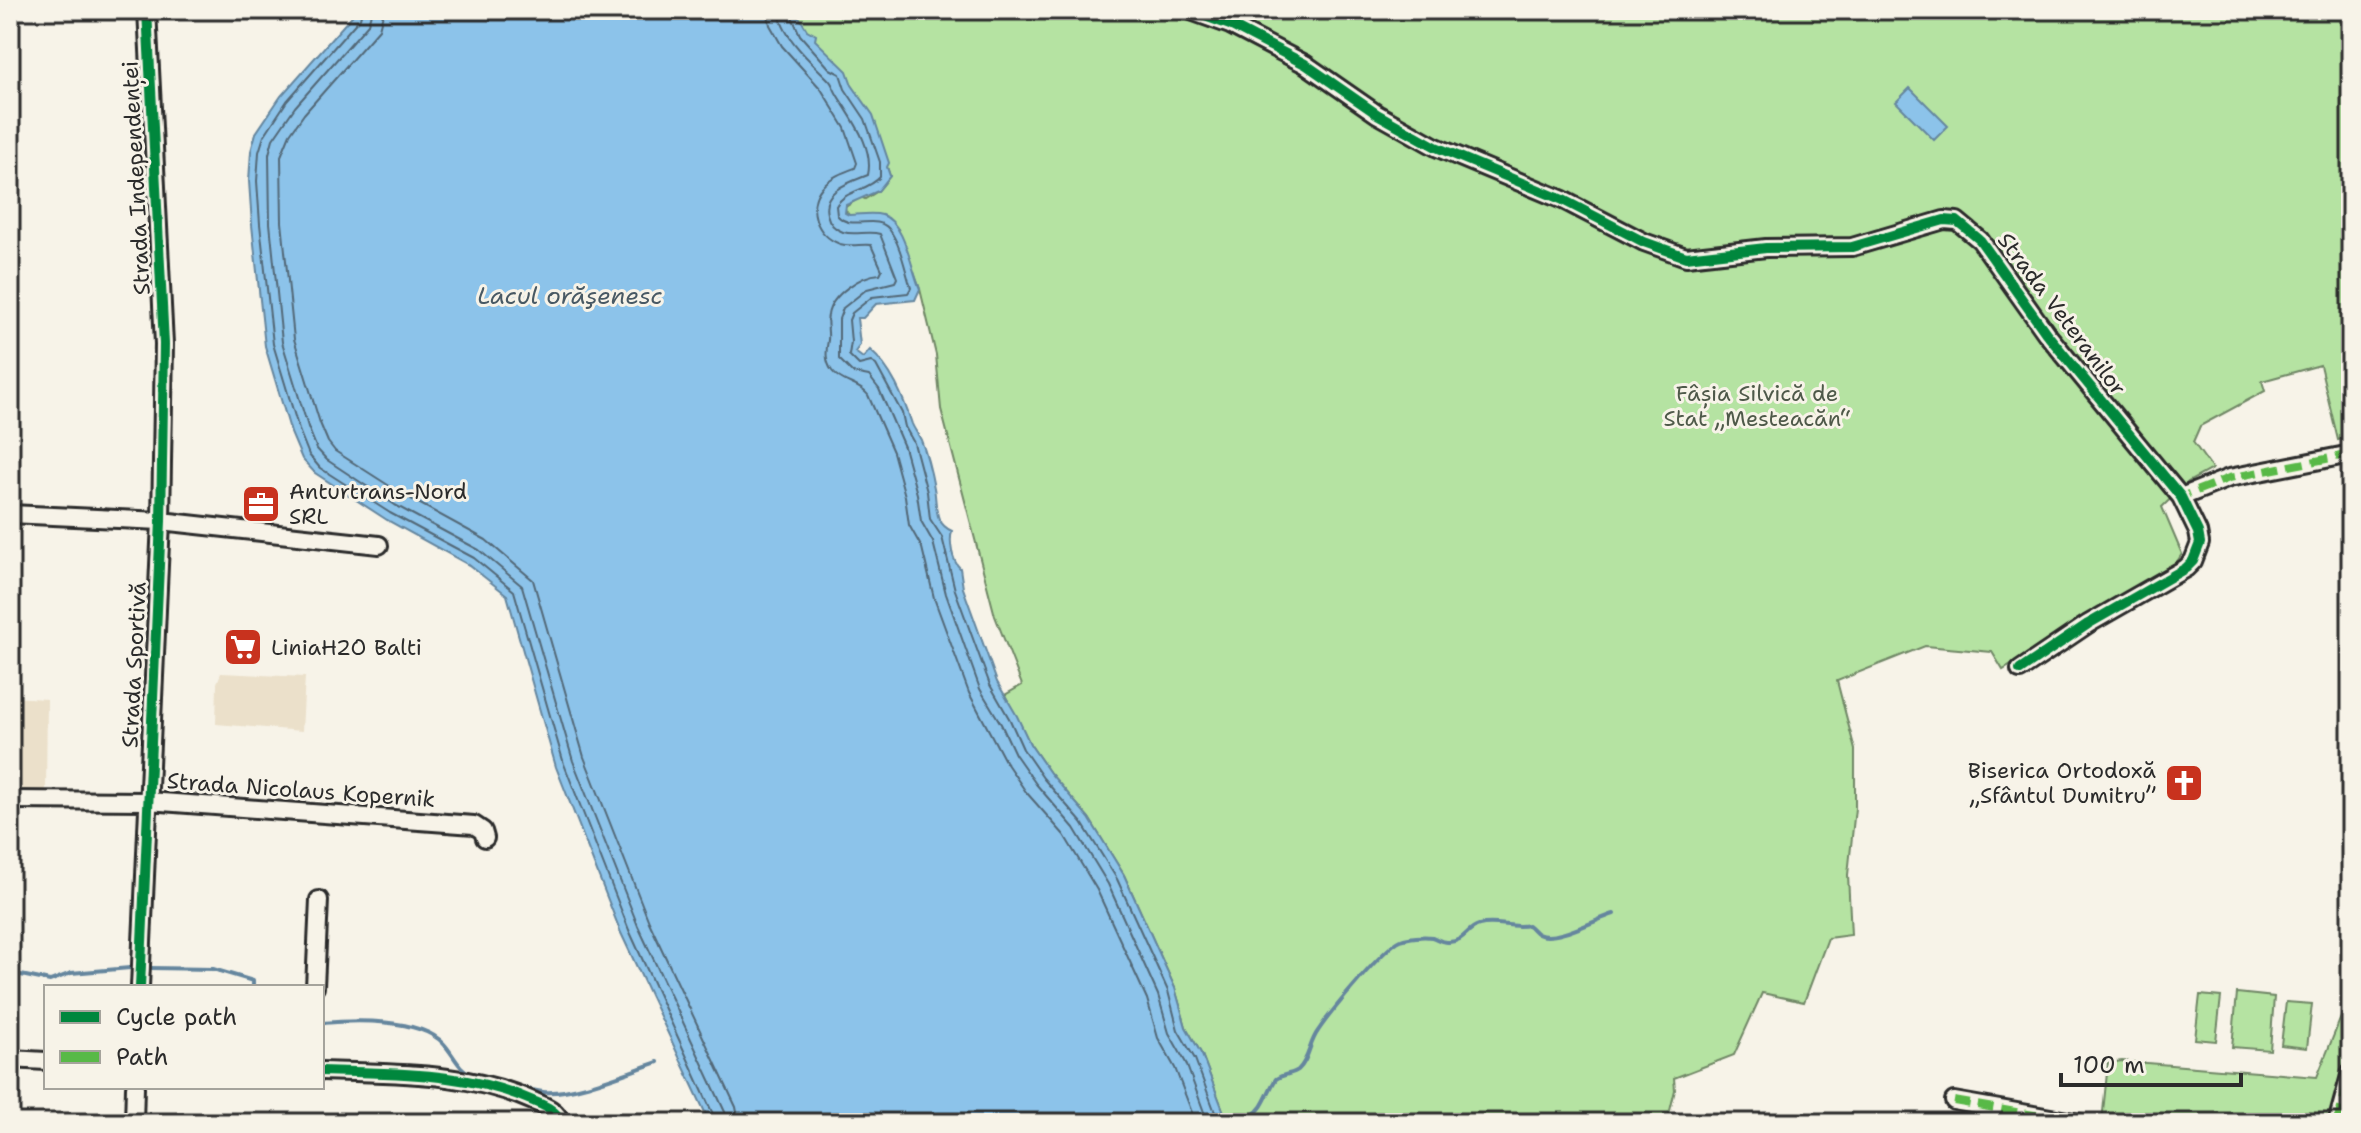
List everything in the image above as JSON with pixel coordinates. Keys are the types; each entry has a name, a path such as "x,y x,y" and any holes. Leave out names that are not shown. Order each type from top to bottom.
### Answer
{"street":[{"name":"Strada Independenței","path":"147,10 164,344"},
{"name":"Strada Veteranilor","path":"1188,10 1230,25 1305,64 1377,114 1436,147 1563,200 1644,242 1686,257 1766,248 1852,247 1944,220 1957,221 1980,240 2046,333 2181,497 2200,543 2193,561 2186,568 2088,624 2020,670"},
{"name":"Strada Sportivă","path":"140,985 161,521 164,344"},
{"path":"2181,497 2229,478 2351,454"},
{"path":"10,514 161,521 379,545"},
{"name":"Strada Nicolaus Kopernik","path":"10,800 148,801 474,825 483,831 485,838"},
{"path":"315,985 319,900"},
{"path":"10,1059 44,1061"},
{"path":"324,1071 436,1076 496,1086 554,1112 561,1123"},
{"path":"2337,1123 2351,1072"},
{"path":"134,1123 135,1089"},
{"path":"1954,1101 2079,1123"}],"shaded area":[{"path":"221,673 305,677 302,731 216,724 217,683"},
{"path":"10,697 47,699 46,793 10,791"}],"green space":[{"name":"Fâșia Silvică de Stat „Mesteacăn“","path":"788,10 2351,10 2351,437 2338,440 2320,365 2262,381 2265,391 2200,426 2193,442 2212,469 2188,482 2162,507 2182,554 2176,563 2003,670 1992,652 1925,646 1837,681 1855,750 1855,808 1848,875 1851,935 1828,938 1804,1002 1762,993 1734,1055 1674,1078 1675,1090 1667,1123 1228,1123 1202,1055 1186,1027 1175,988 1124,875 1089,818 1050,773 1030,744 1005,695 1022,685 995,616 941,409 936,355 920,289 898,229 849,215 844,208 878,191 890,176"},
{"path":"2351,992 2351,1115 2348,1123 2102,1122 2108,1063 2122,1061 2317,1077"},
{"path":"2237,993 2274,997 2270,1050 2232,1047"},
{"path":"2200,995 2221,997 2216,1041 2195,1039"},
{"path":"2286,1002 2312,1004 2307,1048 2281,1045"}],"water":[{"name":"Lacul orăşenesc","path":"357,10 795,10 807,30 816,35 815,40 847,71 852,85 873,115 889,163 890,176 878,191 846,205 845,213 878,214 890,219 902,236 920,289 915,300 876,304 863,318 857,318 860,345 855,352 863,358 870,350 896,384 929,464 939,519 952,531 953,556 960,568 963,588 997,682 1030,744 1050,773 1089,818 1124,875 1175,988 1186,1027 1202,1055 1228,1123 710,1123 621,933 556,767 507,595 469,565 387,520 315,473 302,459 291,433 265,346 252,225 249,181 251,151 256,133 281,96"},
{"path":"1910,88 1948,126 1934,140 1896,102"}],"waterway":[{"path":"1251,1116 1263,1104 1276,1079 1302,1066 1318,1031 1334,1010 1358,981 1401,940 1432,937 1444,942 1454,941 1475,927 1492,923 1528,925 1538,934 1555,935 1614,914"},
{"path":"10,976 50,981 71,973 130,968"},
{"path":"151,968 213,969 253,981 253,985"},
{"path":"324,1023 386,1022 418,1029 443,1043 459,1065 471,1074"},
{"path":"488,1078 536,1091 555,1092 600,1082 658,1062"},
{"path":"1227,1120 1243,1119"}],"marked path":[{"path":"2185,503 2181,497 2229,478 2351,454"},
{"path":"2337,1123 2351,1072"},
{"path":"1954,1101 2079,1123"}],"cycle path":[{"path":"140,985 161,521 164,344 147,10"},
{"path":"1188,10 1230,25 1305,64 1377,114 1436,147 1563,200 1644,242 1686,257 1766,248 1852,247 1944,220 1957,221 1980,240 2046,333 2181,497 2200,543 2193,561 2186,568 2088,624 2020,670"},
{"path":"324,1071 429,1076 482,1084 546,1107 557,1115 561,1123"}],"place":[{"name":"Anturtrans-Nord SRL","path":"261,504"},
{"name":"LiniaH2O Balti","path":"243,647"},
{"name":"Biserica Ortodoxă „Sfântul Dumitru”","path":"2184,783"}]}
